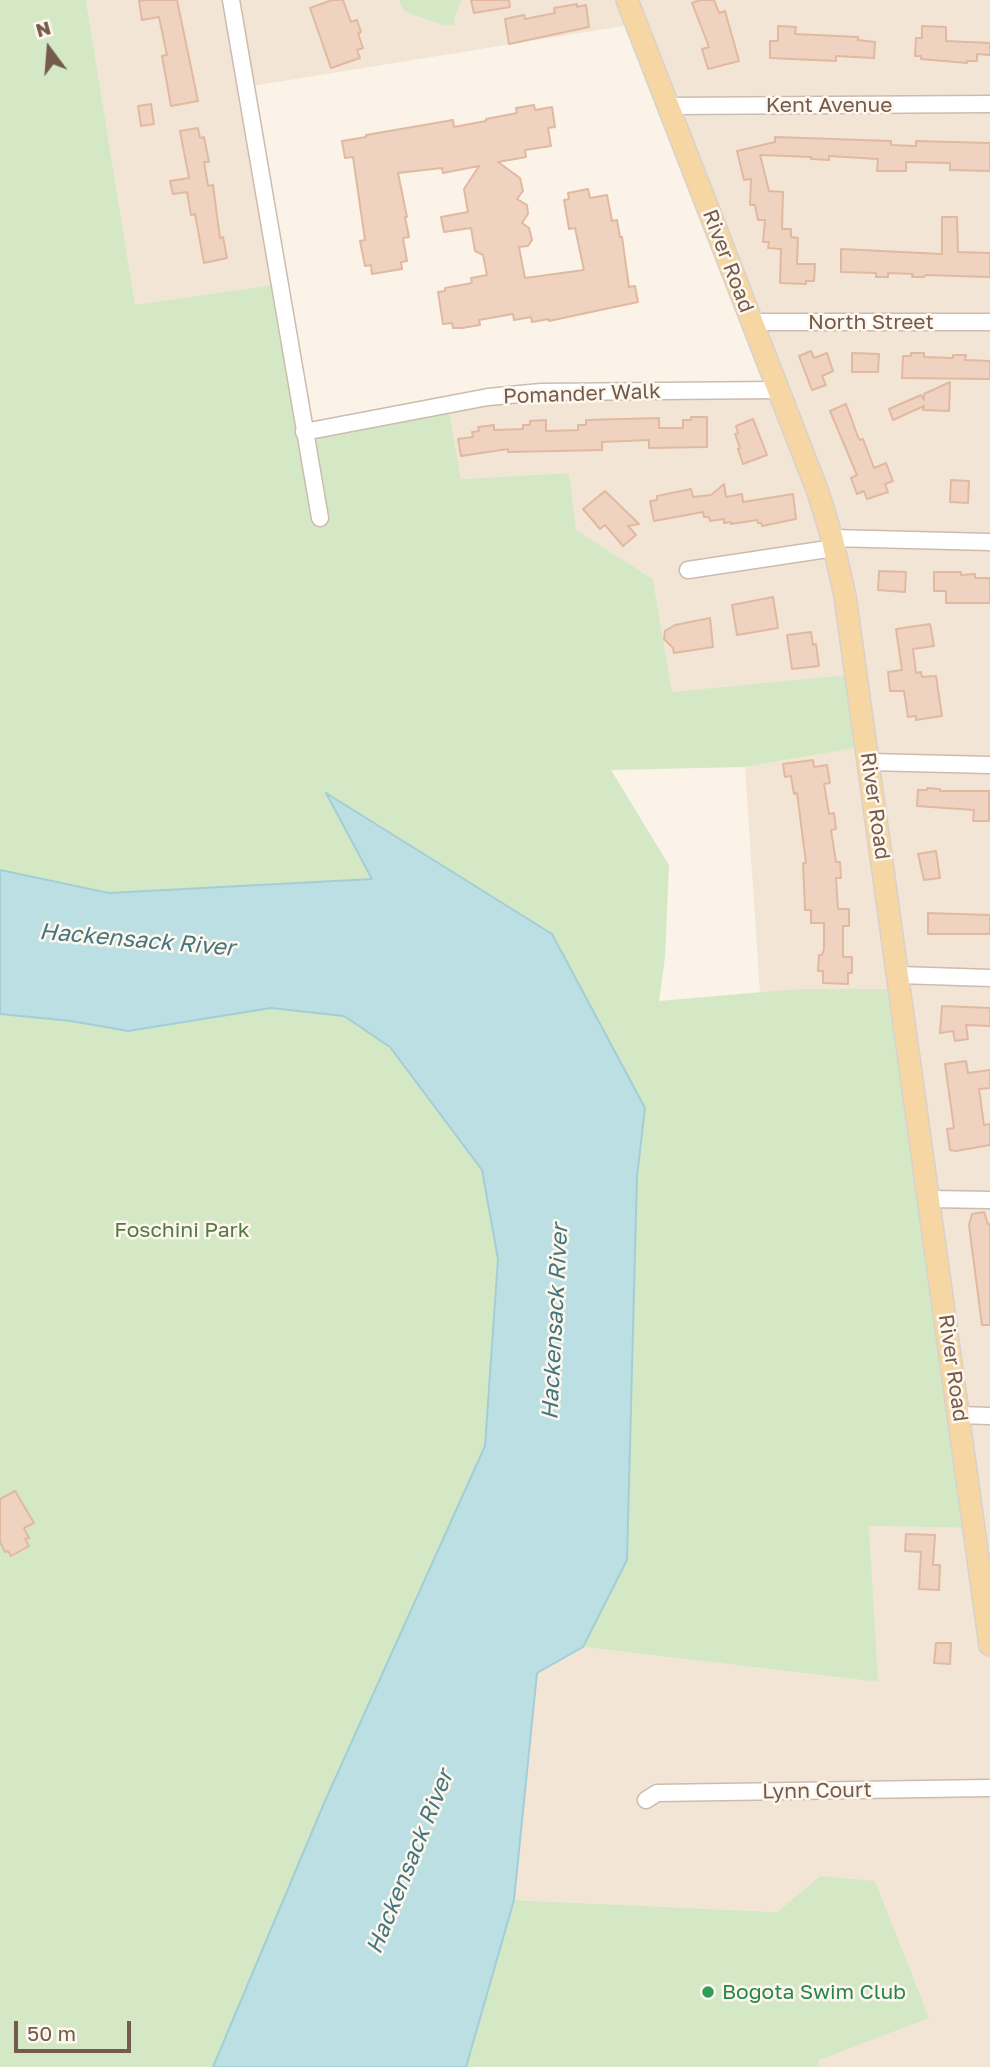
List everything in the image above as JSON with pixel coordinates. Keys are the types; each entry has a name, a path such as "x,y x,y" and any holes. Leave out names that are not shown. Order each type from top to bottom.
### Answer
{"main road":[{"name":"River Road","path":"627,0 818,492 845,596 989,1637"}],"street":[{"path":"231,0 320,517"},
{"name":"Kent Avenue","path":"668,106 990,104"},
{"name":"North Street","path":"752,322 990,322"},
{"name":"Pomander Walk","path":"304,432 488,397 541,392 778,390"},
{"path":"688,570 833,543 990,542"},
{"path":"869,762 990,765"},
{"path":"899,975 990,978"},
{"path":"930,1199 990,1200"},
{"path":"959,1415 990,1416"},
{"name":"Lynn Court","path":"646,1800 657,1793 990,1788"}],"shaded area":[{"path":"86,0 990,0 990,2067 820,2067 820,1876 777,1912 514,1900 537,1673 583,1647 877,1682 869,1526 974,1528 901,990 797,989 760,993 745,767 866,746 856,674 672,693 653,579 575,530 569,473 461,479 448,404 488,397 778,390 636,24 246,87 279,284 135,306"}],"green space":[{"path":"0,0 86,0 135,305 279,284 304,432 448,404 461,479 569,473 576,530 653,579 672,692 856,674 867,746 745,767 611,770 669,865 665,957 659,1001 797,989 901,989 974,1528 869,1526 878,1682 583,1647 627,1560 637,1176 645,1108 327,795 373,879 109,893 0,870"},
{"path":"399,0 462,0 454,25 444,25 411,14 404,10"},
{"name":"Foschini Park","path":"271,1008 344,1016 390,1046 482,1170 498,1259 485,1446 325,1801 213,2067 0,2067 0,1014 71,1021 128,1031"},
{"path":"820,1876 875,1881 929,2018 819,2060 820,2067 466,2067 514,1900 777,1912"}],"water":[{"name":"Hackensack River","path":"326,793 552,934 645,1108 637,1176 627,1560 583,1647 537,1673 514,1900 466,2067 213,2067 325,1801 485,1446 498,1259 482,1170 390,1047 344,1016 271,1008 128,1031 71,1021 0,1014 0,870 109,893 372,879"}],"building":[{"path":"177,0 198,101 171,106 162,56 167,55 159,17 142,20 139,1"},
{"path":"332,0 343,0 351,22 357,20 363,48 357,50 360,58 331,68 310,8"},
{"path":"471,0 509,0 510,7 474,13"},
{"path":"714,0 719,13 725,11 739,61 708,69 702,49 709,47 692,3"},
{"path":"577,4 577,7 586,5 589,27 509,44 505,19 524,15 525,19 555,13 554,8"},
{"path":"778,26 796,27 795,34 858,37 858,40 875,42 874,58 836,56 836,61 770,58 770,41 778,41"},
{"path":"922,26 946,27 946,41 990,43 990,55 977,54 977,61 967,63 921,59 921,56 915,56 916,38 922,38"},
{"path":"151,104 154,124 141,126 138,106"},
{"path":"534,105 535,110 552,107 555,127 548,128 551,146 525,150 526,157 498,162 520,178 523,191 517,199 527,205 528,214 522,223 529,228 532,240 528,246 519,247 525,278 584,270 575,228 569,229 564,200 569,199 568,193 588,189 590,198 607,195 612,221 617,220 622,237 629,287 635,286 638,302 549,321 532,322 531,317 514,320 513,314 479,320 480,325 453,328 452,323 443,324 438,292 472,283 471,278 487,275 483,255 475,251 471,228 444,232 441,217 468,212 464,189 479,166 443,173 442,168 398,173 407,217 409,237 403,238 407,261 401,262 402,269 372,274 371,265 365,266 360,241 365,240 353,157 345,158 342,141 453,120 454,127 486,121 517,113 516,108"},
{"path":"198,128 200,138 204,137 209,162 204,162 208,186 213,185 220,238 223,237 227,258 204,263 195,214 191,215 187,192 173,194 170,181 189,178 180,131"},
{"path":"775,137 891,141 891,145 916,146 916,141 990,143 990,171 950,170 950,163 906,162 906,171 877,171 878,159 829,156 829,160 760,155 769,191 783,192 782,229 791,229 791,237 798,238 797,264 815,264 814,281 806,281 806,284 780,283 781,249 768,248 769,242 763,242 765,220 758,220 755,205 750,205 751,179 744,180 737,151 775,142"},
{"path":"942,217 957,217 958,252 990,253 990,277 912,277 913,274 888,273 888,277 876,277 876,273 841,272 841,249 942,254"},
{"path":"811,351 814,358 827,353 833,371 822,376 826,385 812,390 799,356"},
{"path":"852,353 879,354 878,372 852,372"},
{"path":"911,353 924,353 924,357 953,358 953,355 966,355 965,360 990,361 990,379 902,378 903,356 911,356"},
{"path":"950,382 949,411 923,410 924,406 893,420 889,409 921,395 924,400 924,394"},
{"path":"846,404 858,437 863,439 874,468 886,463 893,481 885,484 888,492 867,499 864,491 857,494 851,478 857,475 830,411"},
{"path":"691,417 707,417 707,447 649,448 649,440 602,442 602,450 508,452 508,449 461,456 458,439 473,437 472,432 479,431 478,427 494,425 494,430 523,429 523,425 530,425 530,421 546,420 546,431 578,430 578,425 586,425 586,420 659,418 659,428 683,428 683,420 691,420"},
{"path":"753,419 767,455 743,464 735,434 738,433 736,426"},
{"path":"951,480 969,481 968,503 950,502"},
{"path":"724,484 726,497 742,494 743,502 793,494 796,519 762,526 757,520 731,524 724,523 724,519 710,521 709,517 704,517 703,512 654,521 650,501 657,500 657,496 691,489 693,497 711,495"},
{"path":"605,491 639,524 628,526 636,535 623,546 605,525 600,529 583,509"},
{"path":"879,571 906,572 905,592 878,590"},
{"path":"934,572 961,572 961,575 975,574 975,578 990,578 990,603 946,603 946,591 934,591"},
{"path":"773,597 778,628 737,635 732,605"},
{"path":"710,618 713,647 674,653 664,639 665,631 675,625"},
{"path":"930,624 934,646 913,649 916,673 921,672 922,677 936,676 942,716 916,720 916,716 908,717 904,691 890,691 888,672 902,670 896,629"},
{"path":"811,632 813,645 816,644 819,666 792,669 787,635"},
{"path":"813,760 814,767 827,765 830,783 824,784 829,814 834,813 836,829 831,830 836,862 840,862 841,878 836,878 838,909 849,909 849,926 843,926 843,957 852,957 852,973 848,973 848,984 823,983 823,971 818,971 819,955 822,955 824,949 824,923 811,923 811,910 805,910 803,863 806,863 797,793 794,794 791,776 785,777 783,764"},
{"path":"927,788 940,791 989,791 989,821 973,821 974,810 917,806 918,790"},
{"path":"936,851 940,878 924,880 918,854"},
{"path":"928,913 990,915 990,934 928,934"},
{"path":"942,1006 990,1008 990,1026 966,1025 968,1039 955,1041 953,1031 940,1033"},
{"path":"966,1061 968,1073 990,1070 990,1088 979,1089 984,1125 990,1124 990,1145 956,1151 950,1150 947,1129 954,1128 945,1064"},
{"path":"984,1212 990,1224 990,1325 982,1325 969,1225 972,1214"},
{"path":"15,1491 34,1523 24,1528 29,1538 25,1539 29,1546 11,1556 8,1551 5,1552 0,1542 0,1499"},
{"path":"906,1534 935,1535 933,1565 940,1565 939,1590 919,1589 921,1552 905,1551"},
{"path":"936,1643 951,1643 950,1664 934,1663"}],"place":[{"name":"Bogota Swim Club","path":"708,1992"}]}
